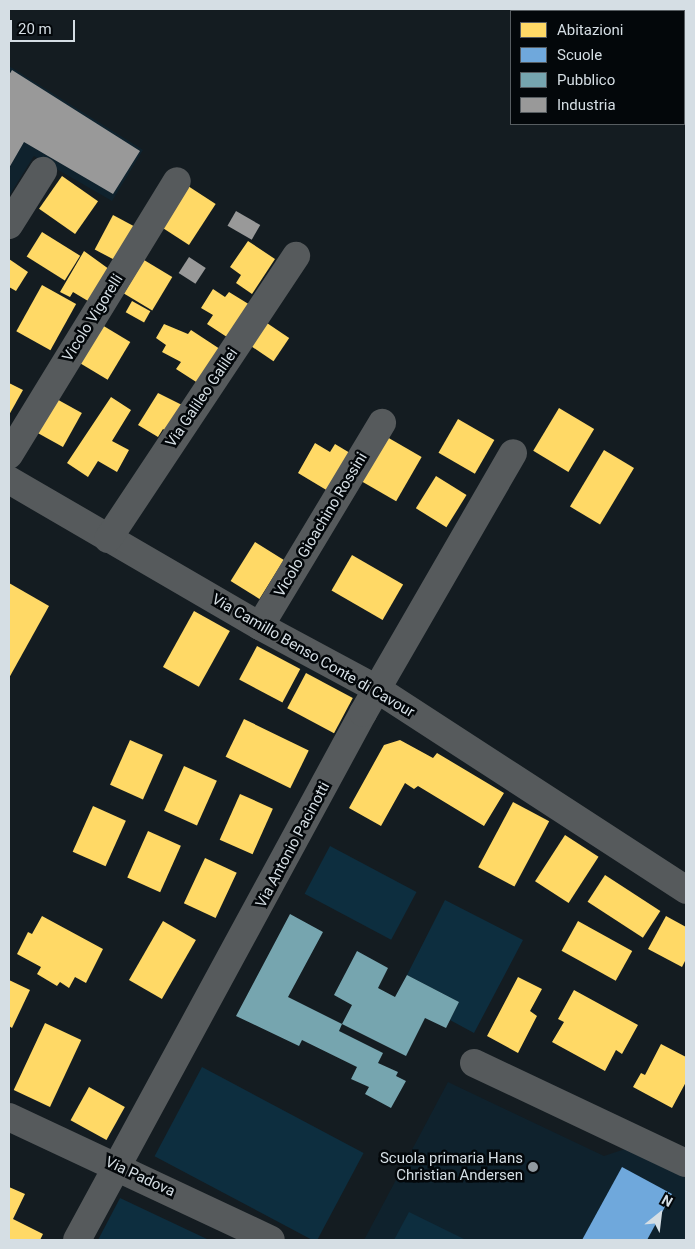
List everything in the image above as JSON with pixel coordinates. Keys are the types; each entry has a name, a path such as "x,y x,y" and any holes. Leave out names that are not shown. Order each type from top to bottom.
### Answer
{"street":[{"path":"9,225 43,171"},
{"name":"Vicolo Vigorelli","path":"9,455 177,181"},
{"name":"Via Galileo Galilei","path":"108,539 296,256"},
{"name":"Vicolo Gioachino Rossini","path":"260,626 382,423"},
{"name":"Via Antonio Pacinotti","path":"77,1240 120,1167 377,689 513,452"},
{"name":"Via Camillo Benso Conte di Cavour","path":"9,480 260,626 377,689 686,890"},
{"path":"474,1063 686,1163"},
{"name":"Via Padova","path":"9,1117 120,1167 270,1240"}],"shaded area":[{"path":"586,9 686,9 686,80 685,10"},
{"path":"9,66 143,150 112,201 34,156 9,196"},
{"path":"330,846 417,892 391,940 305,894"},
{"path":"445,900 523,940 474,1033 450,1020 459,1002 407,975"},
{"path":"202,1067 364,1153 317,1240 312,1240 155,1156"},
{"name":"Scuola primaria Hans Christian Andersen","path":"448,1082 604,1156 625,1149 686,1178 686,1240 364,1240"},
{"path":"120,1198 209,1240 98,1240"},
{"path":"409,1212 464,1239 464,1240 394,1240"}],"building: Abitazioni":[{"path":"62,176 98,201 75,234 39,209"},
{"path":"188,186 216,204 189,245 161,227"},
{"path":"113,215 137,228 119,262 95,249"},
{"path":"42,232 80,256 65,280 27,257"},
{"path":"248,241 275,259 252,294 236,283 241,275 230,267"},
{"path":"84,251 113,272 93,304 73,292 70,297 60,292"},
{"path":"9,259 28,272 16,291 9,287"},
{"path":"144,260 172,277 152,310 124,293"},
{"path":"42,285 76,304 50,350 16,331"},
{"path":"213,289 225,297 229,292 255,308 233,341 207,324 213,315 201,308"},
{"path":"132,301 150,311 144,323 126,312"},
{"path":"261,319 289,338 274,361 245,342"},
{"path":"164,324 188,334 191,330 226,353 204,387 176,369 181,362 162,352 166,345 156,338"},
{"path":"102,325 130,342 108,380 79,363"},
{"path":"9,383 23,390 9,415"},
{"path":"158,393 190,409 174,436 163,429 158,437 138,425"},
{"path":"53,397 82,413 63,447 34,431"},
{"path":"111,397 131,410 112,441 129,450 117,472 98,461 88,477 67,463"},
{"path":"559,408 594,429 568,472 533,451"},
{"path":"458,419 494,440 475,474 438,453"},
{"path":"387,437 422,457 396,501 362,481"},
{"path":"315,443 330,452 335,444 350,453 328,491 298,473"},
{"path":"604,450 634,468 600,525 570,507"},
{"path":"436,476 467,495 446,527 416,508"},
{"path":"255,542 284,560 259,599 231,581"},
{"path":"352,555 403,584 383,620 332,591"},
{"path":"9,583 49,606 9,678"},
{"path":"194,611 230,631 199,687 163,667"},
{"path":"257,646 300,669 282,703 239,680"},
{"path":"306,673 353,698 334,733 287,708"},
{"path":"244,719 309,751 290,788 226,757"},
{"path":"130,740 163,755 143,799 110,785"},
{"path":"400,740 433,758 437,753 504,793 484,826 418,786 414,789 405,783 381,826 349,808 384,745"},
{"path":"184,766 217,781 197,825 164,811"},
{"path":"240,794 273,809 253,854 220,840"},
{"path":"513,802 549,821 514,887 478,867"},
{"path":"93,806 126,821 106,866 73,852"},
{"path":"148,831 181,846 160,892 127,878"},
{"path":"565,835 599,857 569,903 535,881"},
{"path":"205,858 237,873 216,918 184,903"},
{"path":"605,875 660,911 643,938 588,902"},
{"path":"42,916 103,949 86,983 75,977 69,988 60,982 57,986 37,974 41,967 17,954 28,932 32,934"},
{"path":"666,916 686,927 686,959 682,967 648,949"},
{"path":"163,921 196,940 162,999 129,980"},
{"path":"578,921 632,951 616,981 562,951"},
{"path":"518,977 542,989 530,1011 537,1016 518,1053 487,1036"},
{"path":"9,980 30,990 12,1028 9,1026"},
{"path":"574,990 638,1025 622,1054 616,1050 605,1071 552,1042 564,1022 558,1019"},
{"path":"45,1023 81,1040 50,1107 14,1090"},
{"path":"661,1044 686,1057 686,1082 672,1108 633,1087 641,1073 645,1075"},
{"path":"89,1087 125,1107 106,1140 71,1120"},
{"path":"9,1187 25,1194 13,1219 43,1234 40,1240 9,1240"}],"building: Scuole":[{"path":"622,1167 672,1194 647,1240 582,1240"}],"building: Pubblico":[{"path":"290,914 323,932 288,997 342,1024 339,1031 383,1053 378,1063 398,1072 396,1076 406,1081 391,1108 365,1094 369,1087 351,1079 357,1067 302,1040 299,1046 236,1016"},
{"path":"357,951 388,968 378,988 395,997 407,975 459,1002 446,1028 425,1018 406,1056 342,1024 352,1005 334,995"}],"building: Industria":[{"path":"586,9 686,9 686,80 685,10"},
{"path":"12,70 140,151 113,194 24,142 9,168 9,75"},
{"path":"236,211 260,225 252,240 228,226"},
{"path":"189,257 206,268 195,284 179,273"}],"place":[{"name":"Scuola primaria Hans Christian Andersen","path":"533,1167"}]}
